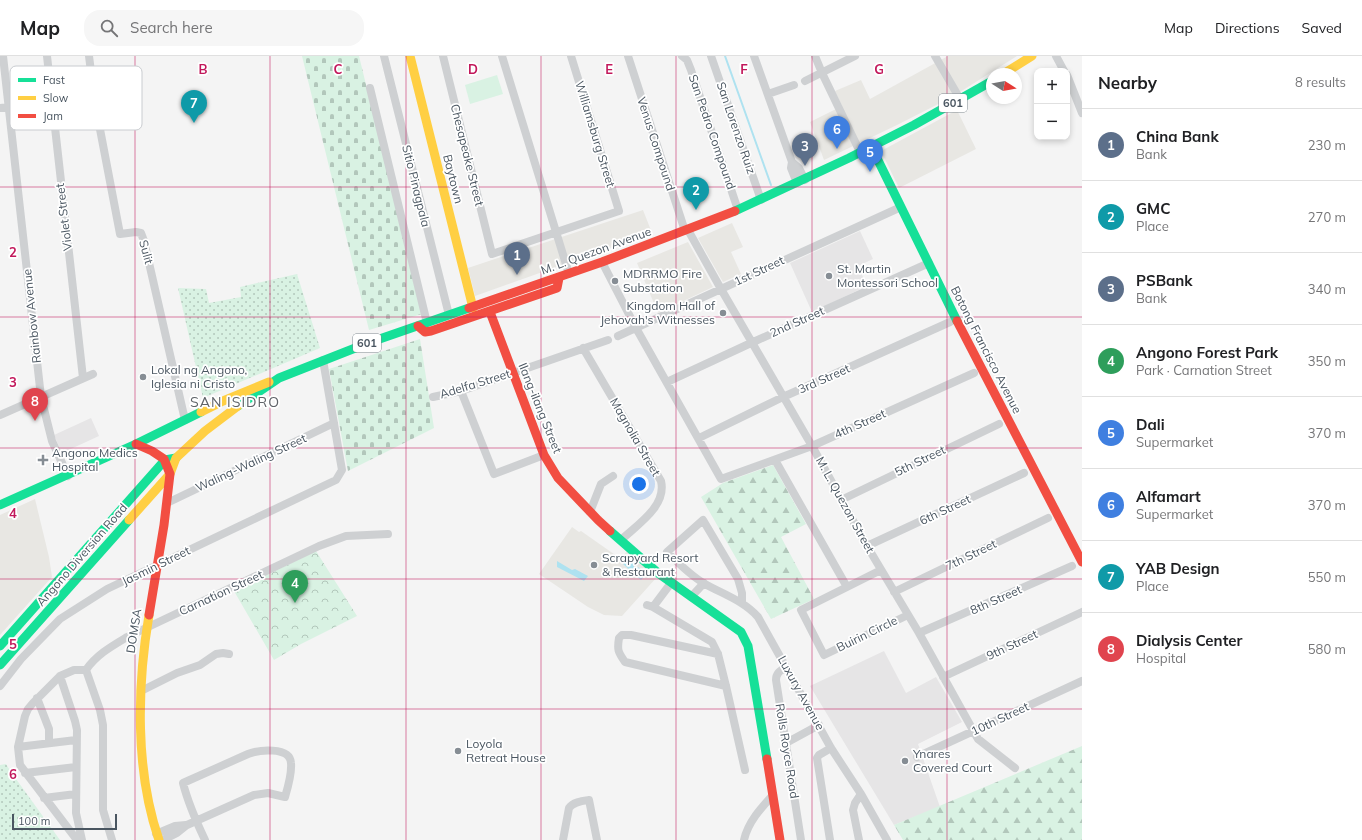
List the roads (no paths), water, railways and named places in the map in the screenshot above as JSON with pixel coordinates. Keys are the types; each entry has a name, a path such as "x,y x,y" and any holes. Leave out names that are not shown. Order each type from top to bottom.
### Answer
{"main road":[{"name":"Baytown","path":"410,56 473,308"},
{"path":"1013,68 1032,56"},
{"name":"M. L. Quezon Avenue","path":"0,505 68,476 136,444 222,400 362,345 559,278 687,231 738,210 801,182 986,84"},
{"name":"Botong Francisco Avenue","path":"871,146 1029,461 1082,562"},
{"path":"423,324 424,332 431,331 490,312 557,288 559,278"},
{"name":"Ilang-ilang Street","path":"490,312 544,455 558,478 590,512 671,584 730,623 741,632 748,646 780,840"},
{"name":"Angono Diversion Road","path":"0,665 170,474 176,458 214,423 279,378"},
{"path":"136,444 152,451 165,460 176,458"},
{"name":"Angono Diversion Road","path":"0,646 165,460"},
{"name":"DOMSA","path":"159,838 152,820 141,754 140,691 143,648 167,503 170,474 165,460"},
{"path":"106,527 115,536"}],"street":[{"name":"Rainbow Avenue","path":"3,56 4,107 41,397 52,441 68,476"},
{"name":"Violet Street","path":"47,56 48,66"},
{"name":"Sulit","path":"89,56 90,66"},
{"name":"Sitio Pinagpala","path":"384,56 449,315"},
{"name":"Chesapeake Street","path":"443,56 492,254 557,232"},
{"path":"502,56 570,274"},
{"name":"Williamsburg Street","path":"557,232 619,211 571,56"},
{"name":"Venus Compound","path":"628,56 687,231"},
{"name":"San Pedro Compound","path":"682,56 687,60 691,70 738,210"},
{"name":"San Lorenzo Ruiz","path":"711,56 761,200"},
{"path":"754,56 792,162 800,168 801,182"},
{"path":"815,56 822,74 860,152"},
{"path":"805,81 822,74 855,56"},
{"path":"935,56 960,99"},
{"path":"1056,56 1062,68"},
{"path":"1070,83 1082,112"},
{"path":"768,94 794,85"},
{"path":"370,88 423,324"},
{"name":"Violet Street","path":"54,130 83,378"},
{"name":"Sulit","path":"100,130 120,234 136,232 141,234 144,241 185,420"},
{"name":"1st Street","path":"618,336 901,207"},
{"name":"M. L. Quezon Street","path":"687,231 812,446 867,546 919,634 978,739 1015,768"},
{"path":"602,262 636,328 699,438"},
{"name":"2nd Street","path":"666,382 929,263"},
{"name":"3rd Street","path":"699,438 783,397 950,322"},
{"name":"Adelfa Street","path":"433,397 461,391 608,340"},
{"name":"Magnolia Street","path":"583,348 661,481 662,488 658,504 621,540"},
{"path":"323,360 334,423"},
{"name":"4th Street","path":"699,438 721,479 812,446 974,373"},
{"path":"0,415 92,374"},
{"path":"461,391 494,474 544,455"},
{"name":"Jasmin Street","path":"0,686 21,658 60,619 107,589 336,480 342,470 334,423"},
{"name":"Waling-Waling Street","path":"167,503 334,423"},
{"name":"5th Street","path":"841,500 999,424"},
{"path":"775,460 847,587"},
{"name":"6th Street","path":"867,546 1024,473"},
{"path":"590,512 601,484 614,476"},
{"name":"7th Street","path":"894,592 1048,518"},
{"name":"Luxury Avenue","path":"742,603 742,593 738,578 703,520 667,552 677,563 704,583 742,603 758,617 831,748 861,794 887,840"},
{"name":"Carnation Street","path":"86,670 99,655 127,637 319,546 346,536 388,534"},
{"name":"8th Street","path":"919,634 1072,566"},
{"name":"Buirin Circle","path":"881,570 800,610 824,655 908,615"},
{"path":"691,597 704,583"},
{"path":"671,584 650,606 712,642 718,654 745,770"},
{"name":"9th Street","path":"943,677 1082,612"},
{"path":"718,654 631,635 622,635 619,638 619,654 625,662 726,686"},
{"path":"140,691 177,673 200,665 216,654 229,654"},
{"name":"Rolls Royce Road","path":"786,667 778,672 776,676 802,840"},
{"path":"77,840 25,773 20,765 18,747 28,709 60,676 74,670 86,670 100,710 103,725 103,810 112,840"},
{"path":"60,676 75,721 76,813 82,840"},
{"name":"10th Street","path":"917,757 1082,681"},
{"path":"37,698 49,729 50,743"},
{"path":"786,743 819,725"},
{"path":"18,747 76,740"},
{"path":"830,840 817,758 819,755 831,748"},
{"path":"159,838 175,826 187,825 196,820 254,795 268,793 286,797 291,772 291,762 289,757 273,750 258,750 183,783 187,800 196,820 205,840"},
{"path":"25,773 76,767"},
{"path":"44,798 76,794"},
{"path":"744,840 746,831 756,814 773,794"},
{"path":"859,840 854,806 861,794"},
{"path":"563,840 569,808 578,802 589,800 597,840"}],"water":[{"path":"630,559 635,563 633,565 635,568 638,567 645,573 641,580 623,564 626,560"},
{"path":"557,561 572,570 575,569 588,576 584,581 557,567"}],"waterway":[{"path":"725,56 771,185"}],"place":[{"name":"YAB Design","path":"194,123"},
{"name":"Alfamart","path":"837,149"},
{"name":"PSBank","path":"805,166"},
{"name":"Dali","path":"870,172"},
{"name":"GMC","path":"696,210"},
{"name":"China Bank","path":"517,275"},
{"name":"St. Martin Montessori School","path":"829,276"},
{"name":"MDRRMO Fire Substation","path":"615,281"},
{"name":"Kingdom Hall of Jehovah's Witnesses","path":"723,313"},
{"name":"Lokal ng Angono, Iglesia ni Cristo","path":"143,377"},
{"name":"Dialysis Center","path":"35,421"},
{"name":"Angono Medics Hospital","path":"43,460"},
{"name":"Scrapyard Resort & Restaurant","path":"594,565"},
{"name":"Angono Forest Park","path":"295,603"},
{"name":"Loyola Retreat House","path":"458,751"},
{"name":"Ynares Covered Court","path":"905,761"}],"district":[{"name":"SAN ISIDRO","path":"235,402"}]}
